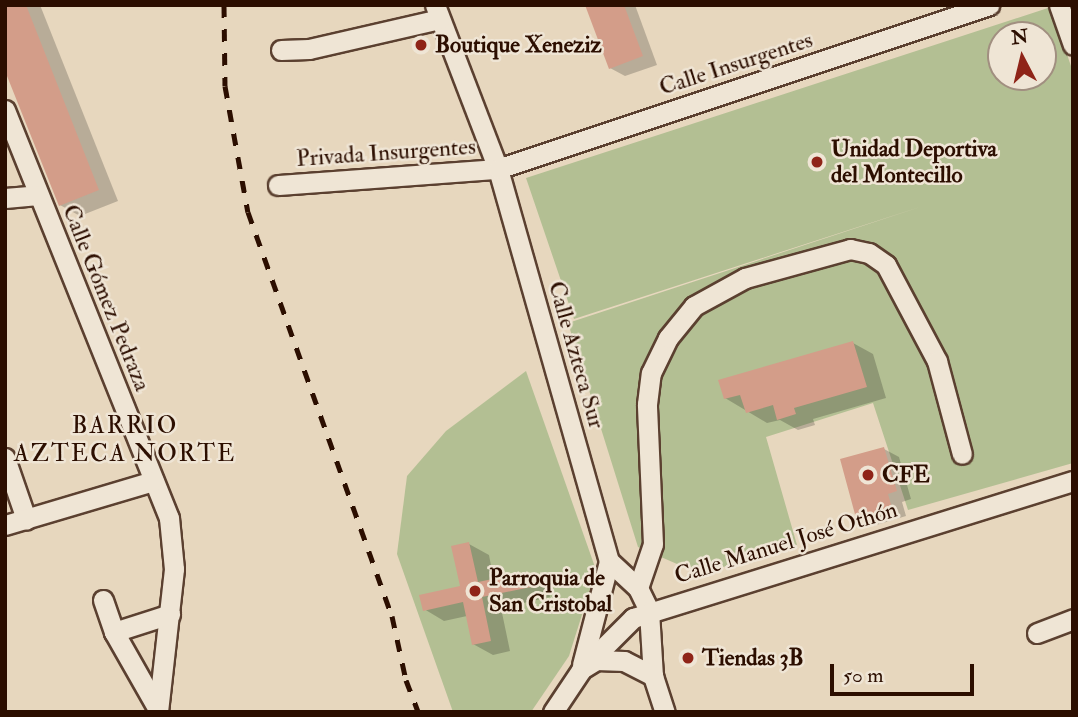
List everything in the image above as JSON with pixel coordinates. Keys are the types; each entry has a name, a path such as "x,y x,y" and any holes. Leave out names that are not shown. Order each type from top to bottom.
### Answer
{"street":[{"name":"Calle Insurgentes","path":"498,169 989,5"},
{"path":"1059,5 1073,45"},
{"name":"Calle Azteca Sur","path":"438,12 498,169 609,561"},
{"path":"281,50 309,49 438,12"},
{"name":"Calle Gómez Pedraza","path":"5,110 154,481 172,540 170,614 157,709"},
{"name":"Privada Insurgentes","path":"278,185 498,169"},
{"path":"5,198 38,195"},
{"path":"638,588 653,544 647,417 651,373 668,338 694,306 745,278 850,249 869,253 886,265 937,360 962,454"},
{"path":"5,458 26,519"},
{"path":"5,525 154,481"},
{"name":"Calle Manuel José Othón","path":"553,712 581,670 633,618 1073,481"},
{"path":"581,670 609,561 638,588 649,611 653,676 665,712"},
{"path":"103,600 114,632 157,709"},
{"path":"114,632 170,614"},
{"path":"1037,632 1073,619"},
{"path":"581,670 596,660 624,661 653,676"}],"green space":[{"path":"1051,7 1056,21 1008,21"},
{"path":"1057,25 1073,72 1073,463 908,510 873,403 766,437 797,545 700,574 638,547 568,323 923,206 574,319 526,178 987,28 987,91 1057,91"},
{"path":"526,371 596,570 569,656 531,712 453,712 397,554 407,476 446,431"}],"building":[{"path":"5,5 26,5 99,190 59,206 5,71"},
{"path":"585,5 624,5 643,56 609,69"},
{"path":"853,341 867,387 794,408 796,414 777,420 773,405 746,413 740,395 724,399 718,380"},
{"name":"CFE","path":"884,447 897,491 888,494 892,508 856,518 840,459"},
{"name":"Parroquia de San Cristobal","path":"469,542 478,582 528,572 531,587 482,597 491,641 472,645 463,602 423,611 419,595 460,586 451,546"}],"railway":[{"path":"224,5 225,86 248,212 392,616 406,680 418,712"}],"place":[{"name":"Boutique Xeneziz","path":"421,45"},
{"name":"Unidad Deportiva del Montecillo","path":"817,162"},
{"name":"CFE","path":"868,475"},
{"name":"Parroquia de San Cristobal","path":"475,591"},
{"name":"Tiendas 3B","path":"688,658"}],"district":[{"name":"BARRIO AZTECA NORTE","path":"125,440"}]}
